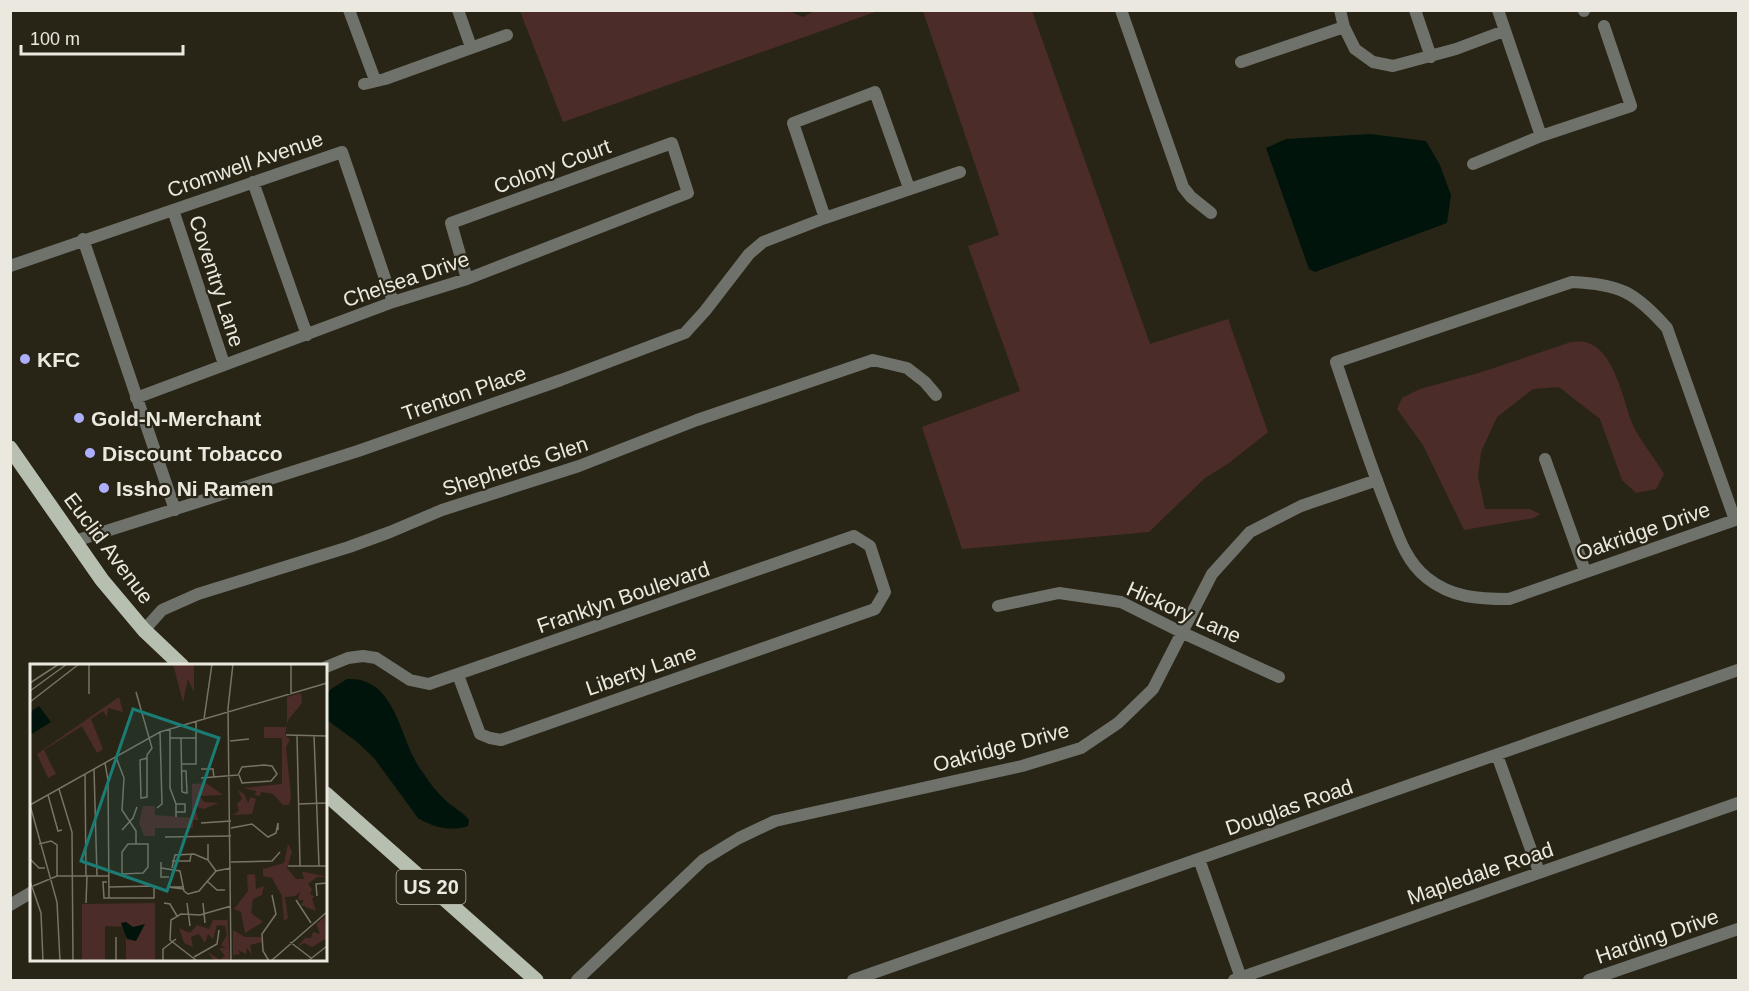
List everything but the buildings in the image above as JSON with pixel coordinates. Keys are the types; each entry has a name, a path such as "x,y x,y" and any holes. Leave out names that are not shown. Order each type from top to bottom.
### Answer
{"main road":[{"name":"Euclid Avenue","path":"10,448 102,580 144,630 180,664"},
{"name":"US 20","path":"327,795 536,981"}],"street":[{"path":"349,10 369,82 385,79 507,35"},
{"path":"458,10 471,47"},
{"path":"1121,10 1183,187 1191,197 1211,213"},
{"path":"1340,10 1344,27 1355,49 1373,62 1392,66 1431,57 1504,31"},
{"path":"1415,10 1431,57"},
{"path":"1498,10 1541,136"},
{"path":"1473,164 1541,136 1631,106 1605,26"},
{"path":"1241,62 1344,27"},
{"path":"825,218 793,123 875,92 909,188"},
{"name":"Colony Court","path":"466,279 451,223 672,143 688,193"},
{"name":"Cromwell Avenue","path":"10,266 83,239 342,152 393,302"},
{"name":"Trenton Place","path":"75,541 358,451 561,380 685,333 749,254 763,242 909,188 960,172"},
{"path":"253,182 307,335"},
{"name":"Chelsea Drive","path":"136,398 393,302 466,279 688,193"},
{"name":"Coventry Lane","path":"173,210 224,364"},
{"path":"83,239 175,510"},
{"name":"Oakridge Drive","path":"1572,282 1595,283 1632,294 1649,308 1667,328 1735,520 1509,598 1478,599 1447,591 1426,577 1411,561 1402,546 1377,480 1336,362 1572,282"},
{"name":"Shepherds Glen","path":"144,630 162,610 191,597 279,567 349,547 454,506 579,466 686,424 873,360 907,368 925,382 936,395"},
{"path":"1545,459 1586,570"},
{"name":"Oakridge Drive","path":"577,981 703,860 739,838 776,821 1022,766 1081,748 1118,723 1153,689 1212,574 1250,532 1302,506 1377,480"},
{"name":"Franklyn Boulevard","path":"327,667 348,658 363,656 376,658 410,680 429,684 854,536 870,546 885,592 875,609"},
{"name":"Hickory Lane","path":"998,606 1059,593 1121,602 1279,677"},
{"name":"Liberty Lane","path":"458,675 480,734 501,740 875,609"},
{"name":"Douglas Road","path":"854,981 1738,670"},
{"path":"1497,755 1539,873"},
{"name":"Mapledale Road","path":"1237,979 1738,803"},
{"path":"1199,859 1237,979"},
{"path":"10,905 30,893"},
{"name":"Harding Drive","path":"1589,981 1738,929"}],"shaded area":[{"path":"786,10 803,17 814,11 878,11 563,122 520,11"},
{"path":"923,11 1032,11 1150,344 1228,319 1268,432 1229,463 1205,478 1149,532 962,549 922,427 1020,391 968,246 999,235"},
{"path":"1370,134 1426,141 1440,165 1451,195 1447,223 1315,272 1309,269 1266,148 1286,139"},
{"path":"1571,342 1583,342 1595,346 1610,364 1632,423 1664,474 1656,489 1636,493 1622,480 1600,419 1559,387 1533,389 1497,417 1481,452 1478,477 1485,509 1530,509 1540,514 1534,518 1464,530 1423,445 1397,409 1402,398 1420,389 1482,372"},
{"path":"347,679 362,680 374,686 384,695 398,719 418,766 439,794 469,820 468,826 455,829 442,828 418,818 374,758 327,720 327,694"}],"place":[{"name":"KFC","path":"25,359"},
{"name":"Gold-N-Merchant","path":"79,418"},
{"name":"Discount Tobacco","path":"90,453"},
{"name":"Issho Ni Ramen","path":"104,488"}]}
